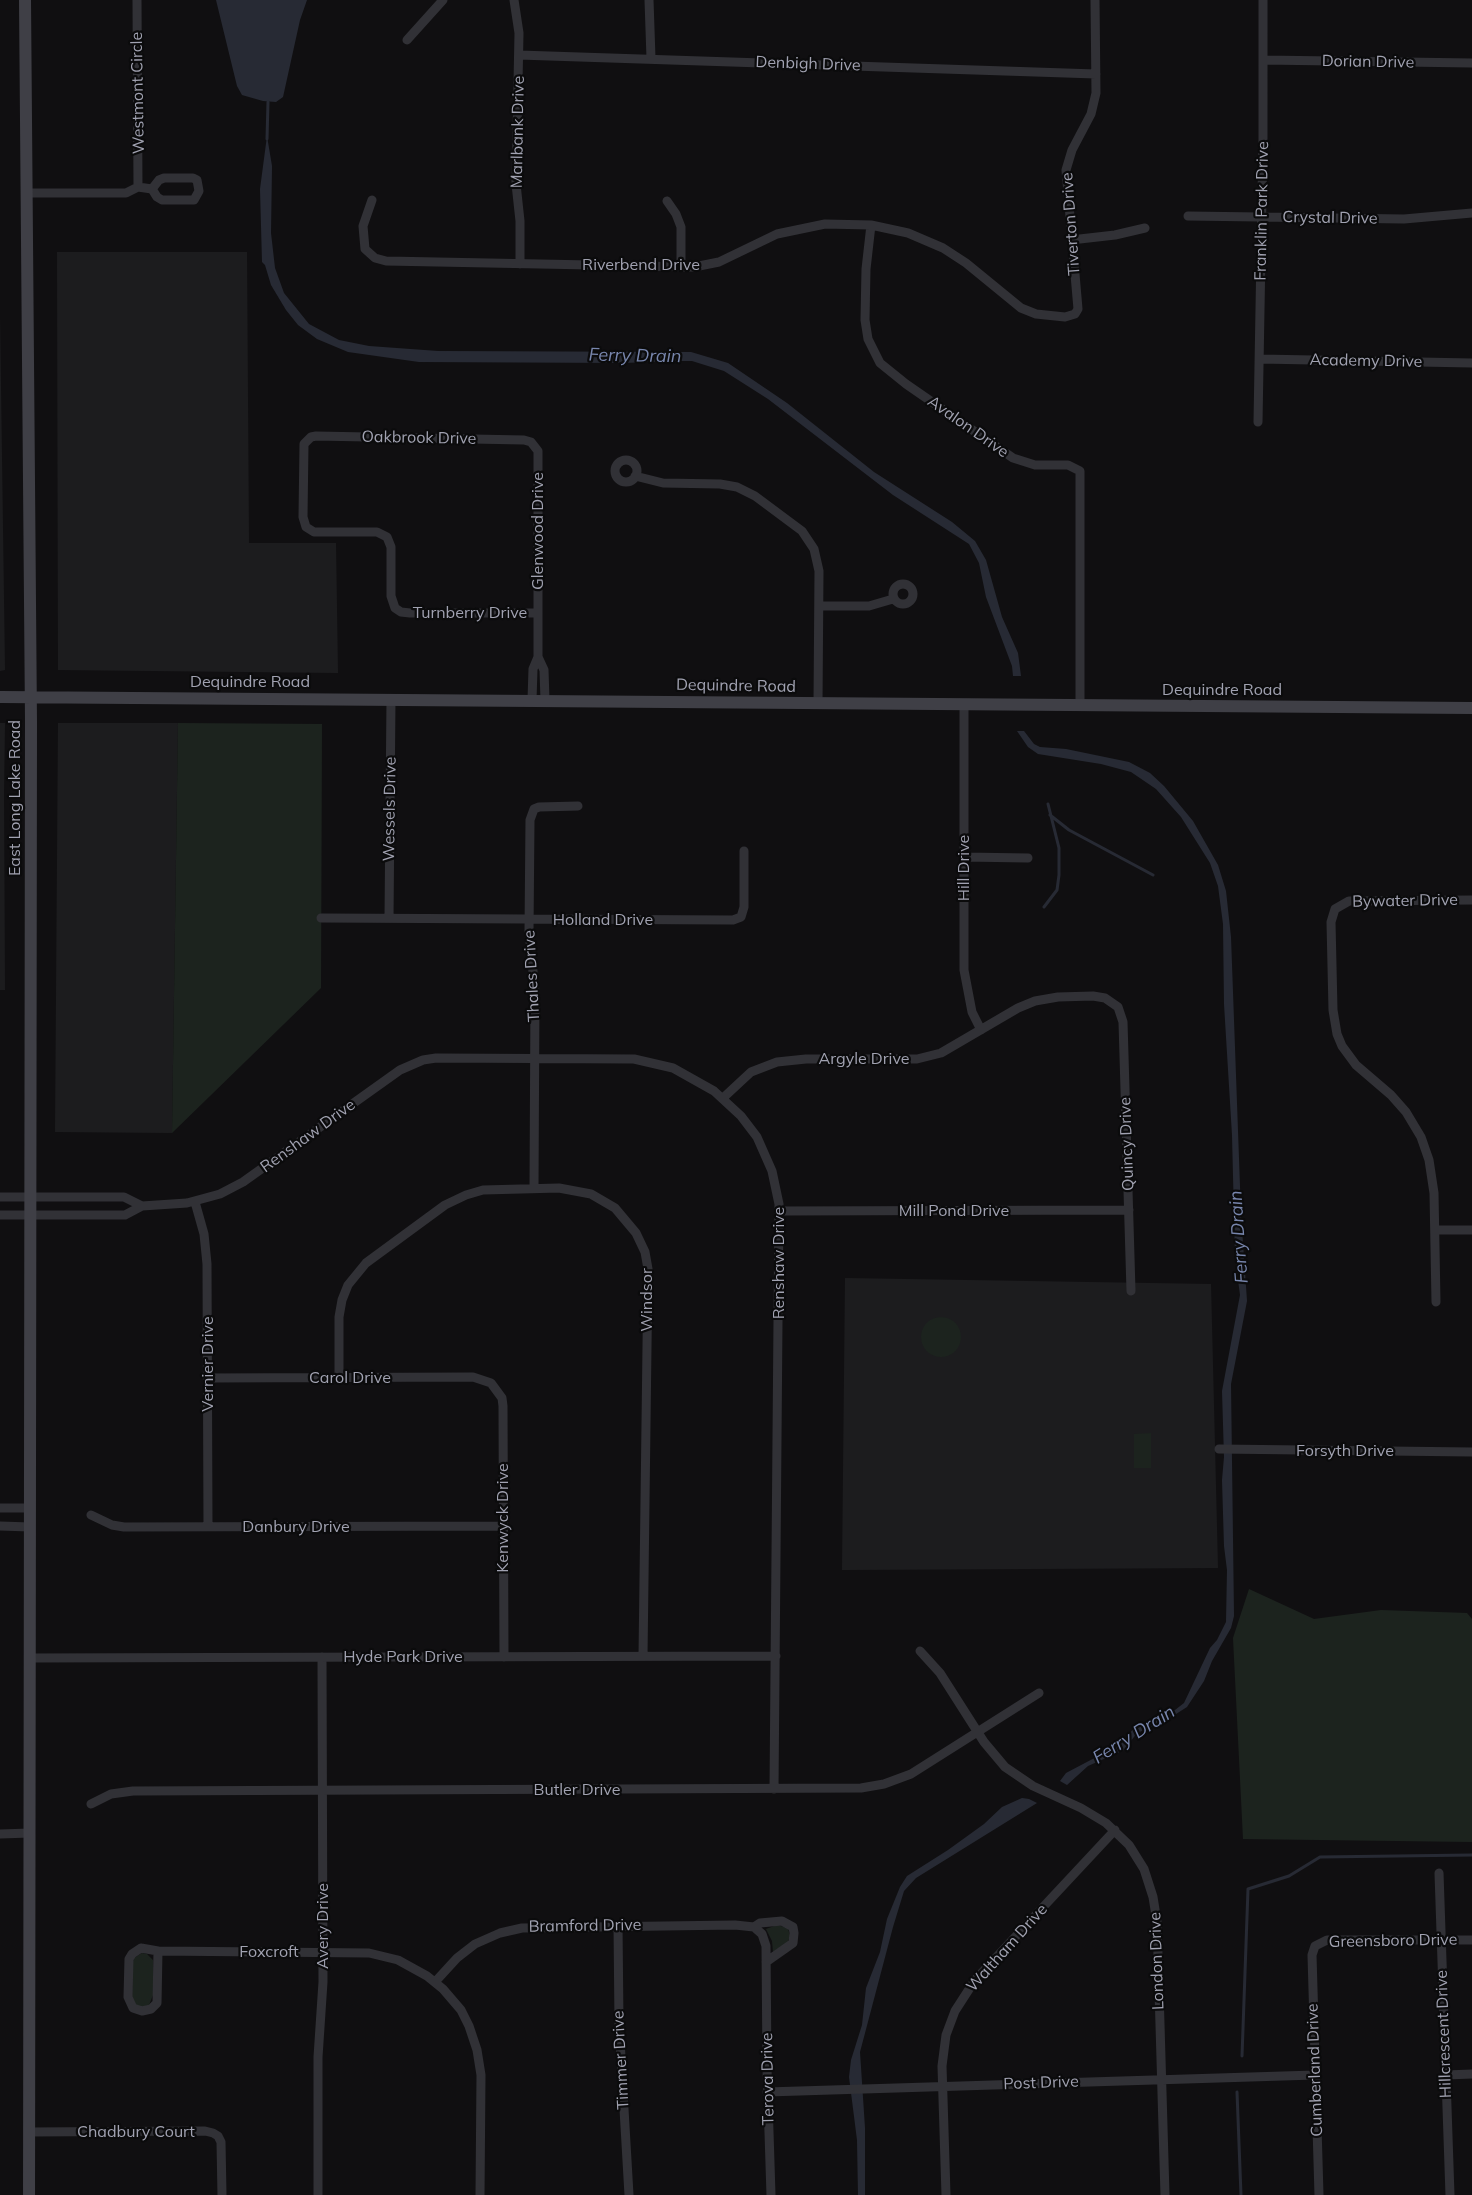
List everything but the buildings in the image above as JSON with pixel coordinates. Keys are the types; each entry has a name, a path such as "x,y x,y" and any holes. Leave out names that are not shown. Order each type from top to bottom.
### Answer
{"main road":[{"name":"East Long Lake Road","path":"25,0 31,697 29,2195"},
{"name":"Dequindre Road","path":"0,697 1472,708"}],"street":[{"name":"Westmont Circle","path":"137,0 138,187"},
{"path":"407,40 442,0"},
{"name":"Marlbank Drive","path":"514,0 519,33 516,184 520,221 520,264"},
{"path":"649,0 651,58"},
{"name":"Tiverton Drive","path":"1078,309 1066,170 1072,150 1094,103 1095,0"},
{"name":"Franklin Park Drive","path":"1258,422 1263,0"},
{"name":"Denbigh Drive","path":"519,55 1096,74"},
{"name":"Dorian Drive","path":"1264,60 1472,63"},
{"path":"164,178 193,178 197,180 199,191 194,200 162,200 153,189 159,180 164,178"},
{"path":"26,194 126,193 138,187 153,189"},
{"name":"Riverbend Drive","path":"372,200 366,215 364,249 375,258 386,261 694,267 719,262 768,237 806,227 835,223 872,225 908,233 943,248 966,263 1015,304 1030,312 1065,317 1075,314 1078,309"},
{"path":"667,201 681,227 681,267"},
{"name":"Crystal Drive","path":"1188,216 1414,219 1472,213"},
{"name":"Avalon Drive","path":"872,225 865,280 865,320 868,339 880,363 1013,458 1035,465 1068,465 1080,471 1080,705"},
{"path":"1071,240 1115,235 1145,228"},
{"name":"Academy Drive","path":"1260,359 1472,363"},
{"name":"Oakbrook Drive","path":"307,441 316,436 524,440 531,442"},
{"name":"Turnberry Drive","path":"307,441 303,448 303,517 306,527 314,532 377,532 387,537 391,547 392,596 395,608 401,612 410,613 538,613"},
{"name":"Glenwood Drive","path":"531,442 538,451 538,657 544,670 538,700"},
{"path":"636,476 663,483 720,484 737,487 788,518 802,531 814,549 819,571 818,703"},
{"path":"819,606 868,606 893,599"},
{"name":"Wessels Drive","path":"389,918 391,699"},
{"name":"Hill Drive","path":"964,704 964,970 972,1012 981,1030"},
{"name":"Thales Drive","path":"534,1188 536,992 529,920 531,814 539,807 578,806"},
{"name":"Holland Drive","path":"321,918 728,921 741,917 744,907 744,851"},
{"path":"964,857 1028,858"},
{"name":"Bywater Drive","path":"1436,1302 1432,1173 1426,1150 1416,1127 1391,1095 1348,1056 1337,1034 1333,1010 1331,922 1335,909 1349,901 1472,900"},
{"name":"Argyle Drive","path":"723,1098 751,1072 777,1062 806,1059 917,1059 942,1053 1018,1008 1035,1001 1085,996 1100,996 1110,1000"},
{"name":"Quincy Drive","path":"1110,1000 1120,1011 1123,1022 1131,1291"},
{"name":"Renshaw Drive","path":"0,1215 125,1215 142,1206 195,1202 220,1194 237,1187 390,1077 423,1060 444,1057 619,1058 651,1061 687,1074 707,1085 741,1116 764,1151 775,1182 780,1211 774,1789"},
{"name":"Windsor","path":"339,1378 339,1330 342,1300 353,1277 366,1263 457,1198 483,1190 571,1189 591,1194 608,1203 630,1223 645,1252 648,1281 643,1656"},
{"name":"Renshaw Drive","path":"0,1197 124,1197 142,1206"},
{"name":"Vernier Drive","path":"195,1202 204,1234 207,1264 208,1527"},
{"name":"Mill Pond Drive","path":"780,1211 1129,1210"},
{"path":"1434,1230 1472,1230"},
{"name":"Carol Drive","path":"207,1378 473,1377 491,1383"},
{"name":"Kenwyck Drive","path":"491,1383 501,1398 503,1406 504,1657"},
{"name":"Forsyth Drive","path":"1220,1449 1472,1452"},
{"path":"0,1508 30,1508"},
{"name":"Danbury Drive","path":"91,1515 112,1525 124,1527 503,1526"},
{"path":"0,1526 30,1527"},
{"name":"London Drive","path":"920,1651 940,1673 997,1759 1033,1786 1094,1815 1115,1830 1139,1860 1148,1878 1155,1905 1165,2195"},
{"name":"Hyde Park Drive","path":"30,1658 776,1656"},
{"name":"Avery Drive","path":"318,2195 318,2057 323,1952 322,1657"},
{"name":"Butler Drive","path":"91,1804 111,1794 133,1791 849,1789 885,1784 911,1774 1039,1693"},
{"name":"Waltham Drive","path":"946,2195 943,2057 946,2035 955,2012 968,1989 1115,1830"},
{"path":"0,1834 30,1833"},
{"name":"Hillcrescent Drive","path":"1439,1873 1450,2195"},
{"name":"Bramford Drive","path":"435,1982 449,1965 468,1949 500,1933 533,1926 735,1925 754,1927 760,1923 782,1921 793,1928 793,1943 766,1962"},
{"name":"Timmer Drive","path":"618,1925 619,2023 629,2195"},
{"name":"Terova Drive","path":"754,1927 765,1940 771,2195"},
{"name":"Greensboro Drive","path":"1315,1946 1327,1940 1472,1940"},
{"name":"Cumberland Drive","path":"1315,1946 1312,1955 1319,2195"},
{"name":"Foxcroft","path":"158,1951 157,2003 147,2011 137,2010 129,2003 129,1959 141,1948 158,1951 352,1952 385,1956 409,1965 435,1982 460,2010 469,2026 477,2050 481,2096 480,2195"},
{"path":"1446,2075 1472,2074"},
{"name":"Post Drive","path":"767,2092 1315,2076"},
{"name":"Chadbury Court","path":"29,2132 205,2131 213,2133 221,2142 222,2195"}],"shaded area":[{"path":"57,252 247,252 249,543 336,543 338,673 58,670"},
{"path":"0,315 5,670 0,671"},
{"path":"0,723 5,723 5,990 0,990"},
{"path":"58,723 178,723 172,1133 55,1132"},
{"path":"178,723 322,724 321,988 172,1133"},
{"path":"845,1278 1211,1284 1218,1568 842,1570"},
{"path":"941,1317 949,1318 955,1323 960,1329 960,1345 955,1351 949,1356 941,1357 933,1356 927,1351 922,1345 921,1337 922,1329 927,1323 933,1318"},
{"path":"1151,1433 1151,1468 1134,1468 1134,1434"},
{"path":"1249,1589 1314,1619 1381,1610 1467,1613 1472,1619 1472,1842 1243,1839 1233,1638"},
{"path":"777,1925 788,1928 790,1937 787,1943 773,1952 772,1941 766,1929"},
{"path":"142,1953 147,1954 153,1960 153,1995 149,2005 141,2007 136,2005 132,1996 133,1961"}],"water":[{"path":"216,0 307,0 300,20 283,97 276,102 242,95 237,86"},
{"name":"Ferry Drain","path":"267,136 272,166 271,233 275,268 284,293 309,324 339,340 369,346 438,351 691,352 728,363 787,403 874,472 952,522 975,541 986,560 1002,617 1018,653 1021,676 1013,676 1012,666 986,597 979,563 969,544 893,495 768,399 724,371 692,361 419,362 348,352 317,339 298,325 286,310 271,285 262,262 260,189"},
{"name":"Ferry Drain","path":"1017,731 1024,731 1034,744 1040,747 1066,749 1129,762 1150,773 1164,786 1193,821 1218,865 1226,891 1231,937 1241,1214 1247,1301 1231,1384 1234,1616 1231,1628 1212,1661 1204,1681 1187,1707 1165,1721 1137,1733 1124,1750 1088,1766 1067,1785 1060,1781 1066,1773 1121,1744 1134,1728 1175,1710 1184,1703 1210,1648 1226,1622 1227,1570 1222,1480 1224,1457 1222,1391 1240,1295 1235,1257 1232,1135 1224,1004 1223,924 1218,886 1210,863 1181,817 1156,789 1131,772 1101,764 1038,754 1028,747"},
{"path":"1022,1798 1037,1803 916,1878 904,1891 860,2052 865,2128 865,2195 858,2195 857,2140 849,2077 851,2060 862,2025 866,1988 880,1952 887,1919 900,1887 907,1876 984,1824 1002,1807"}],"waterway":[{"path":"267,139 268,102"},
{"path":"1044,907 1057,890 1059,875 1059,848 1048,804"},
{"path":"1050,815 1069,830 1153,875"},
{"path":"1242,2056 1248,1889 1289,1876 1320,1857 1472,1855"},
{"path":"1237,2092 1241,2195"}]}
